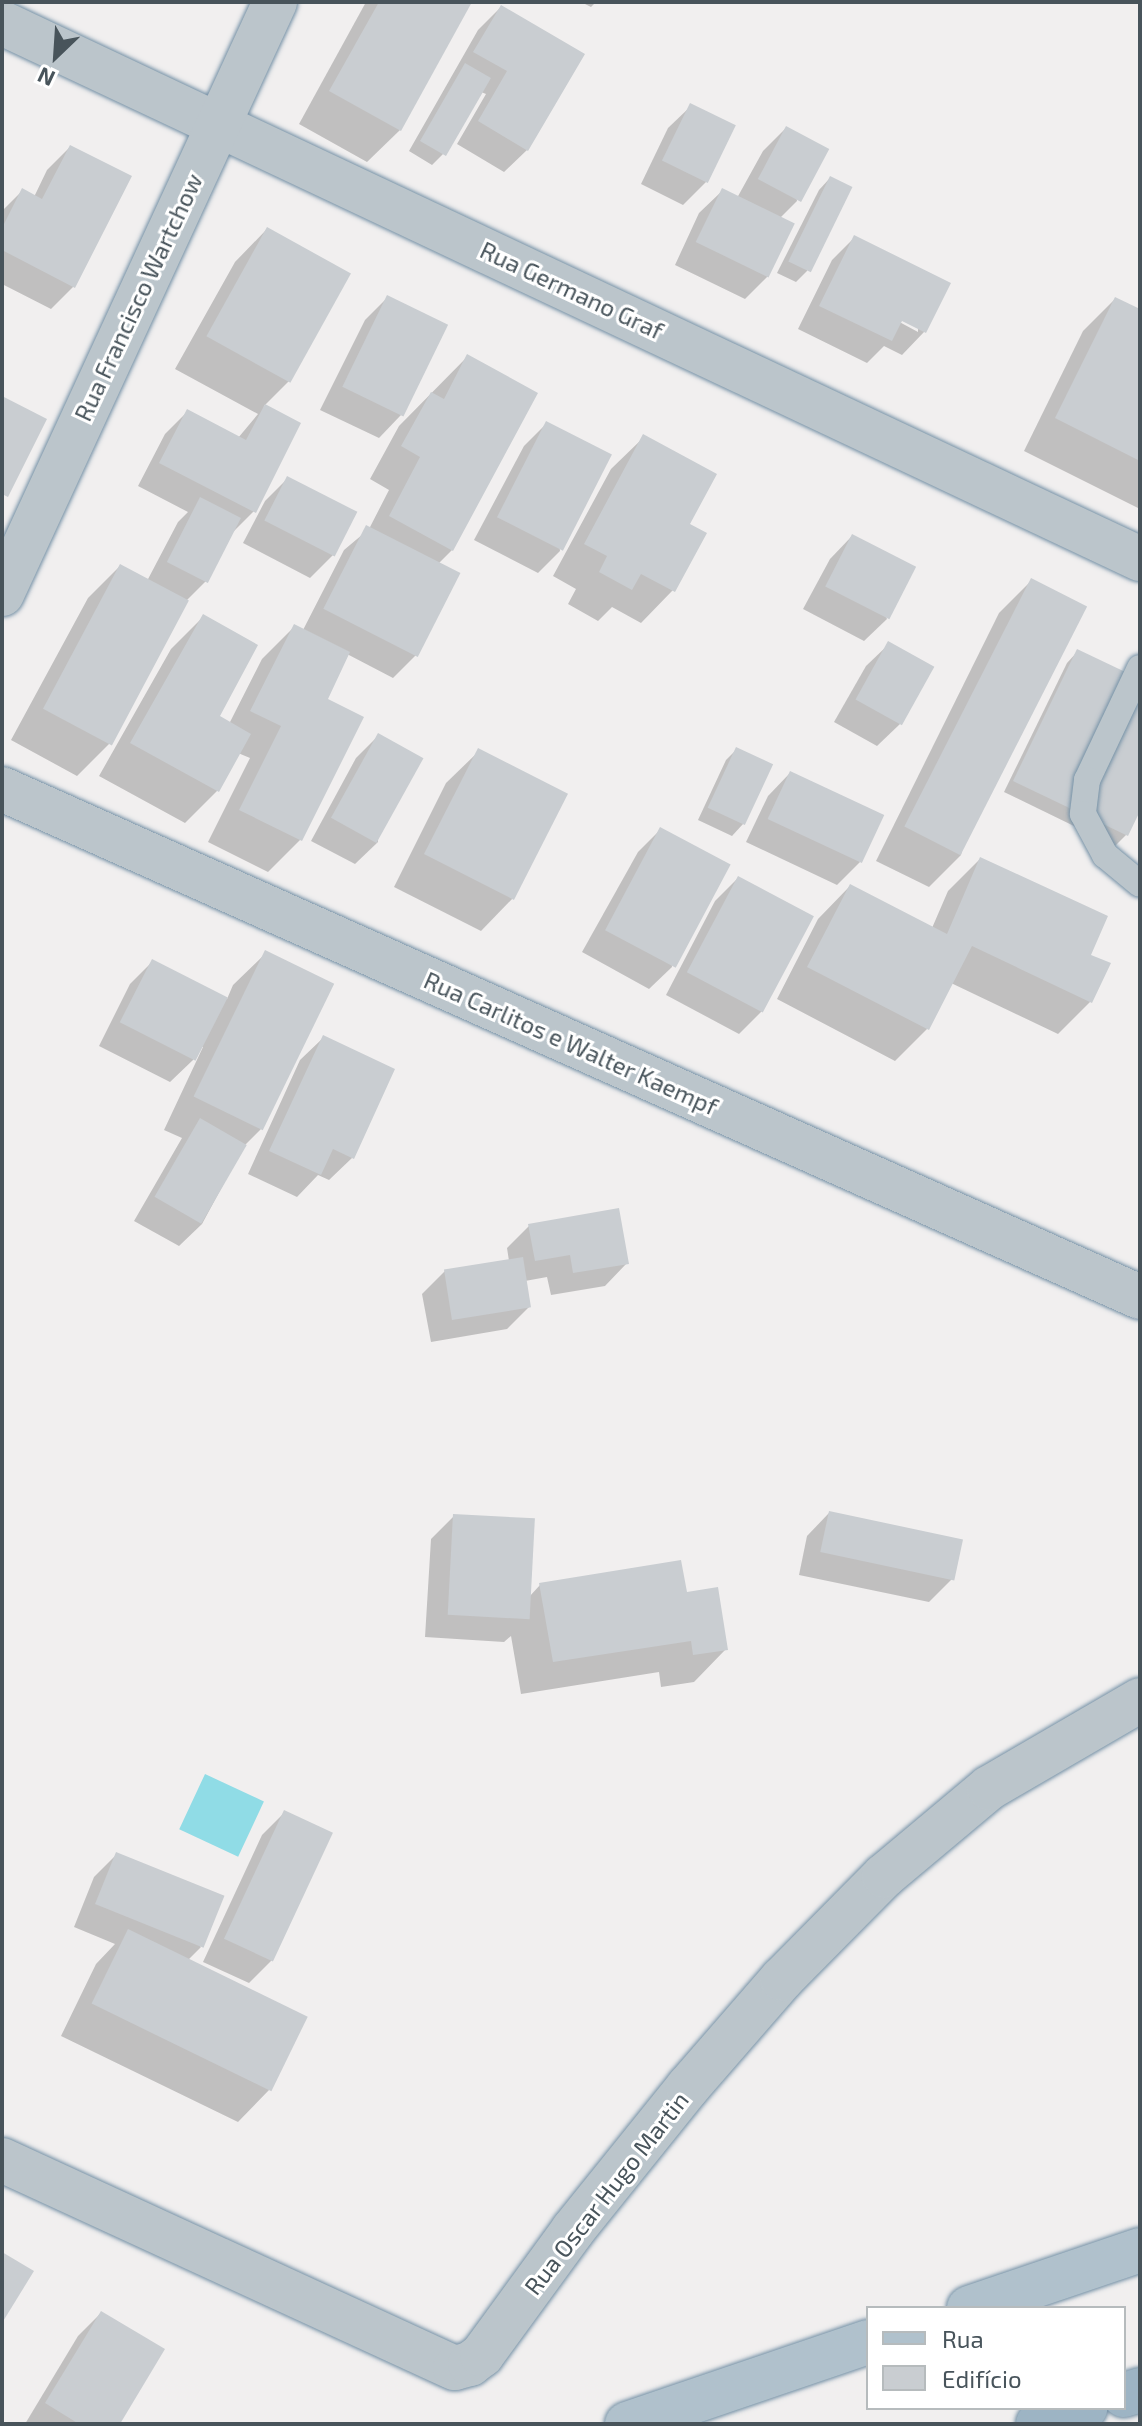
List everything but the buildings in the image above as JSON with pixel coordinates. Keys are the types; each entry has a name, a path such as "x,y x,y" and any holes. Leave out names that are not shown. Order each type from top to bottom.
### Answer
{"highway":[{"path":"1038,2424 1079,2410"}],"main road":[{"path":"975,2306 1140,2250"},
{"path":"627,2424 866,2343"}],"street":[{"name":"Rua Francisco Wartchow","path":"2,594 275,2"},
{"name":"Rua Germano Graf","path":"2,23 1140,559"},
{"name":"Rua Carlitos e Walter Kaempf","path":"2,789 1140,1297"},
{"name":"Rua Oscar Hugo Martin","path":"2,2160 455,2368 470,2364 482,2355 573,2230 688,2087 782,1979 884,1876 989,1788 1140,1700"}],"lane":[{"path":"1140,668 1087,780 1083,814 1105,855 1140,884"}],"water":[{"path":"205,1774 264,1801 238,1857 179,1829"}]}
